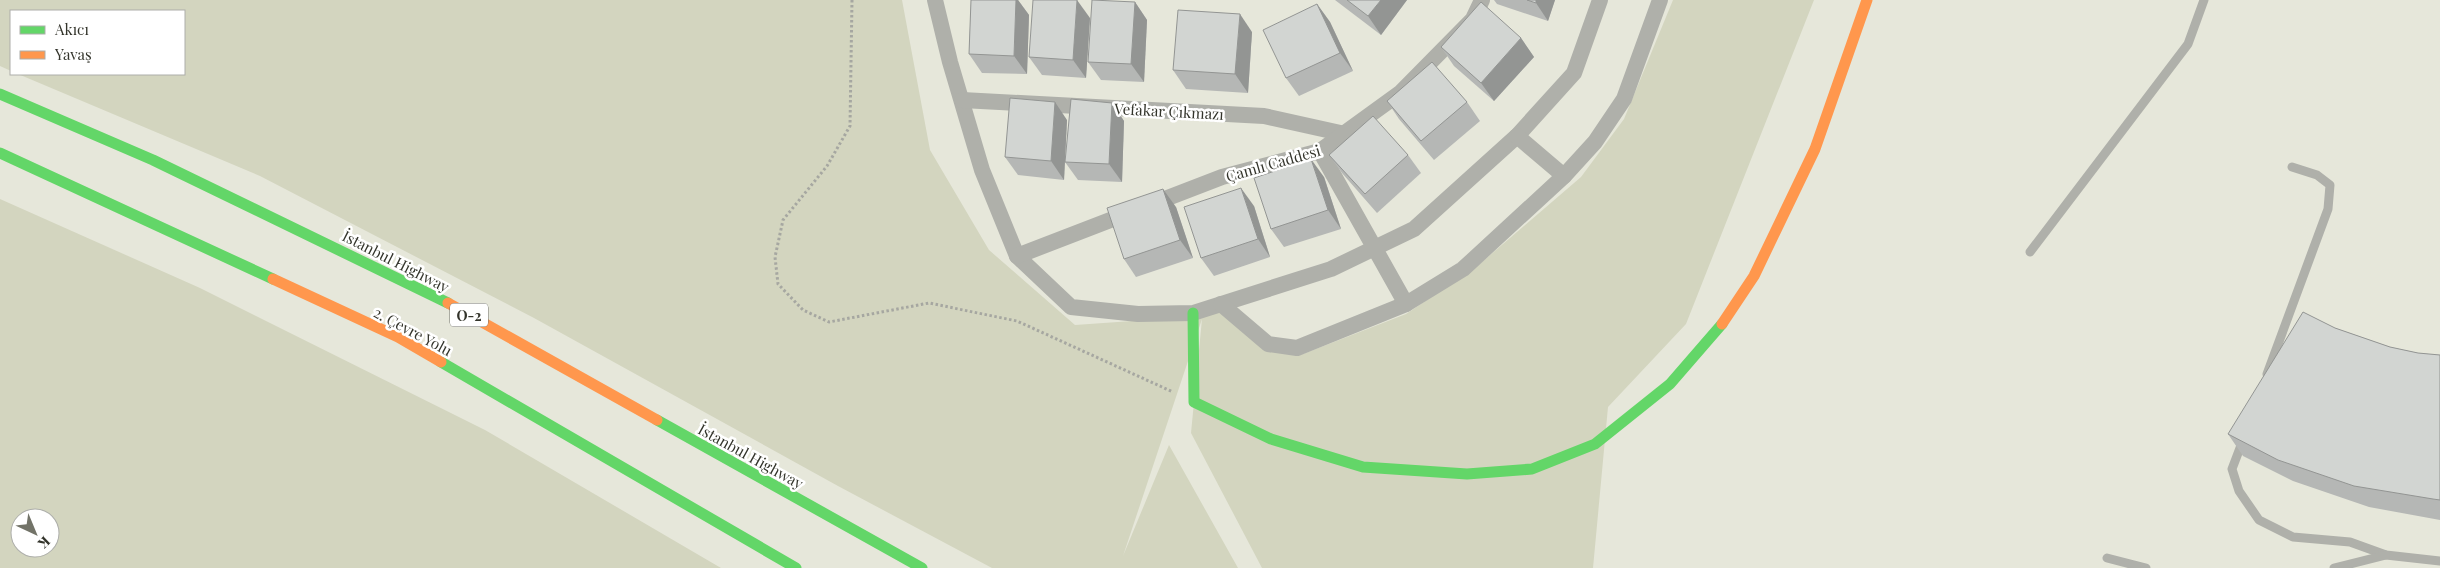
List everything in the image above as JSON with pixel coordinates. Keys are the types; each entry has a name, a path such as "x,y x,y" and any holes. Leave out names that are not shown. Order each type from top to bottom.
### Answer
{"main road":[{"path":"1194,313 1194,402 1271,439 1363,468 1467,474 1532,469 1595,444 1670,384 1720,329 1754,276 1815,149 1866,0"},
{"name":"İstanbul Highway","path":"0,94 162,164 440,299 922,568"},
{"name":"2. Çevre Yolu","path":"0,153 398,337 796,568"}],"street":[{"path":"935,0 982,170 1017,256 1071,307 1138,314 1194,313 1331,269 1414,229 1517,136 1574,72 1600,0"},
{"path":"1221,304 1268,344 1298,348 1406,304 1463,269 1564,176 1595,142 1624,99 1660,0"},
{"name":"Çamlı Caddesi","path":"1017,256 1222,177 1320,152 1400,93 1473,18 1480,1"},
{"name":"Vefakar Çıkmazı","path":"962,100 1264,116 1344,134"},
{"path":"1517,136 1564,176"},
{"path":"1320,152 1406,304"}],"lane":[{"path":"2030,252 2188,44 2204,0"},
{"path":"2263,385 2328,208 2330,185 2317,175 2292,168"},
{"path":"2246,432 2232,469 2239,491 2259,520 2293,537 2350,542 2386,555 2440,561"},
{"path":"2334,568 2386,555"},
{"path":"2107,558 2146,568"}],"path":[{"path":"852,0 850,126 827,166 783,220 775,257 778,284 803,310 830,322 929,303 1017,321 1194,402"}],"green space":[{"path":"0,0 902,0 930,150 989,250 1075,325 1203,316 1220,307 1265,349 1303,354 1406,314 1475,268 1581,177 1624,119 1673,0 1814,0 1686,324 1608,407 1593,568 1262,568 1191,433 1202,319 1123,556 1169,445 1238,568 992,568 838,486 534,318 260,176 20,75 185,75 185,10 10,10 10,71 0,66"},
{"path":"0,199 200,288 485,430 721,568 0,568"}],"building":[{"path":"971,0 1016,0 1014,56 969,54"},
{"path":"1033,0 1077,0 1073,60 1029,57"},
{"path":"1092,0 1135,2 1131,64 1088,62"},
{"path":"1347,0 1381,0 1368,16"},
{"path":"1481,2 1521,38 1481,83 1441,47"},
{"path":"1317,4 1340,53 1286,78 1263,30"},
{"path":"1178,10 1240,14 1235,74 1173,70"},
{"path":"1432,62 1467,102 1421,141 1387,101"},
{"path":"1010,98 1055,102 1051,161 1005,157"},
{"path":"1071,99 1112,103 1109,164 1065,162"},
{"path":"1373,116 1408,155 1365,194 1329,155"},
{"path":"1311,159 1328,210 1271,229 1254,178"},
{"path":"1241,188 1258,239 1201,258 1184,207"},
{"path":"1163,189 1180,240 1124,259 1107,208"},
{"path":"2303,312 2335,328 2390,347 2418,353 2440,355 2440,500 2354,486 2278,460 2228,434"}],"traffic: fast":[{"path":"0,94 153,160 448,303"},
{"path":"0,153 273,279"},
{"path":"1193,313 1194,402 1271,439 1363,467 1467,474 1532,469 1595,444 1670,384 1722,324"},
{"path":"441,362 796,568"},
{"path":"657,420 922,568"}],"traffic: slow":[{"path":"1722,324 1754,276 1815,149 1867,0"},
{"path":"273,279 398,337 441,362"},
{"path":"448,303 657,420"}]}
